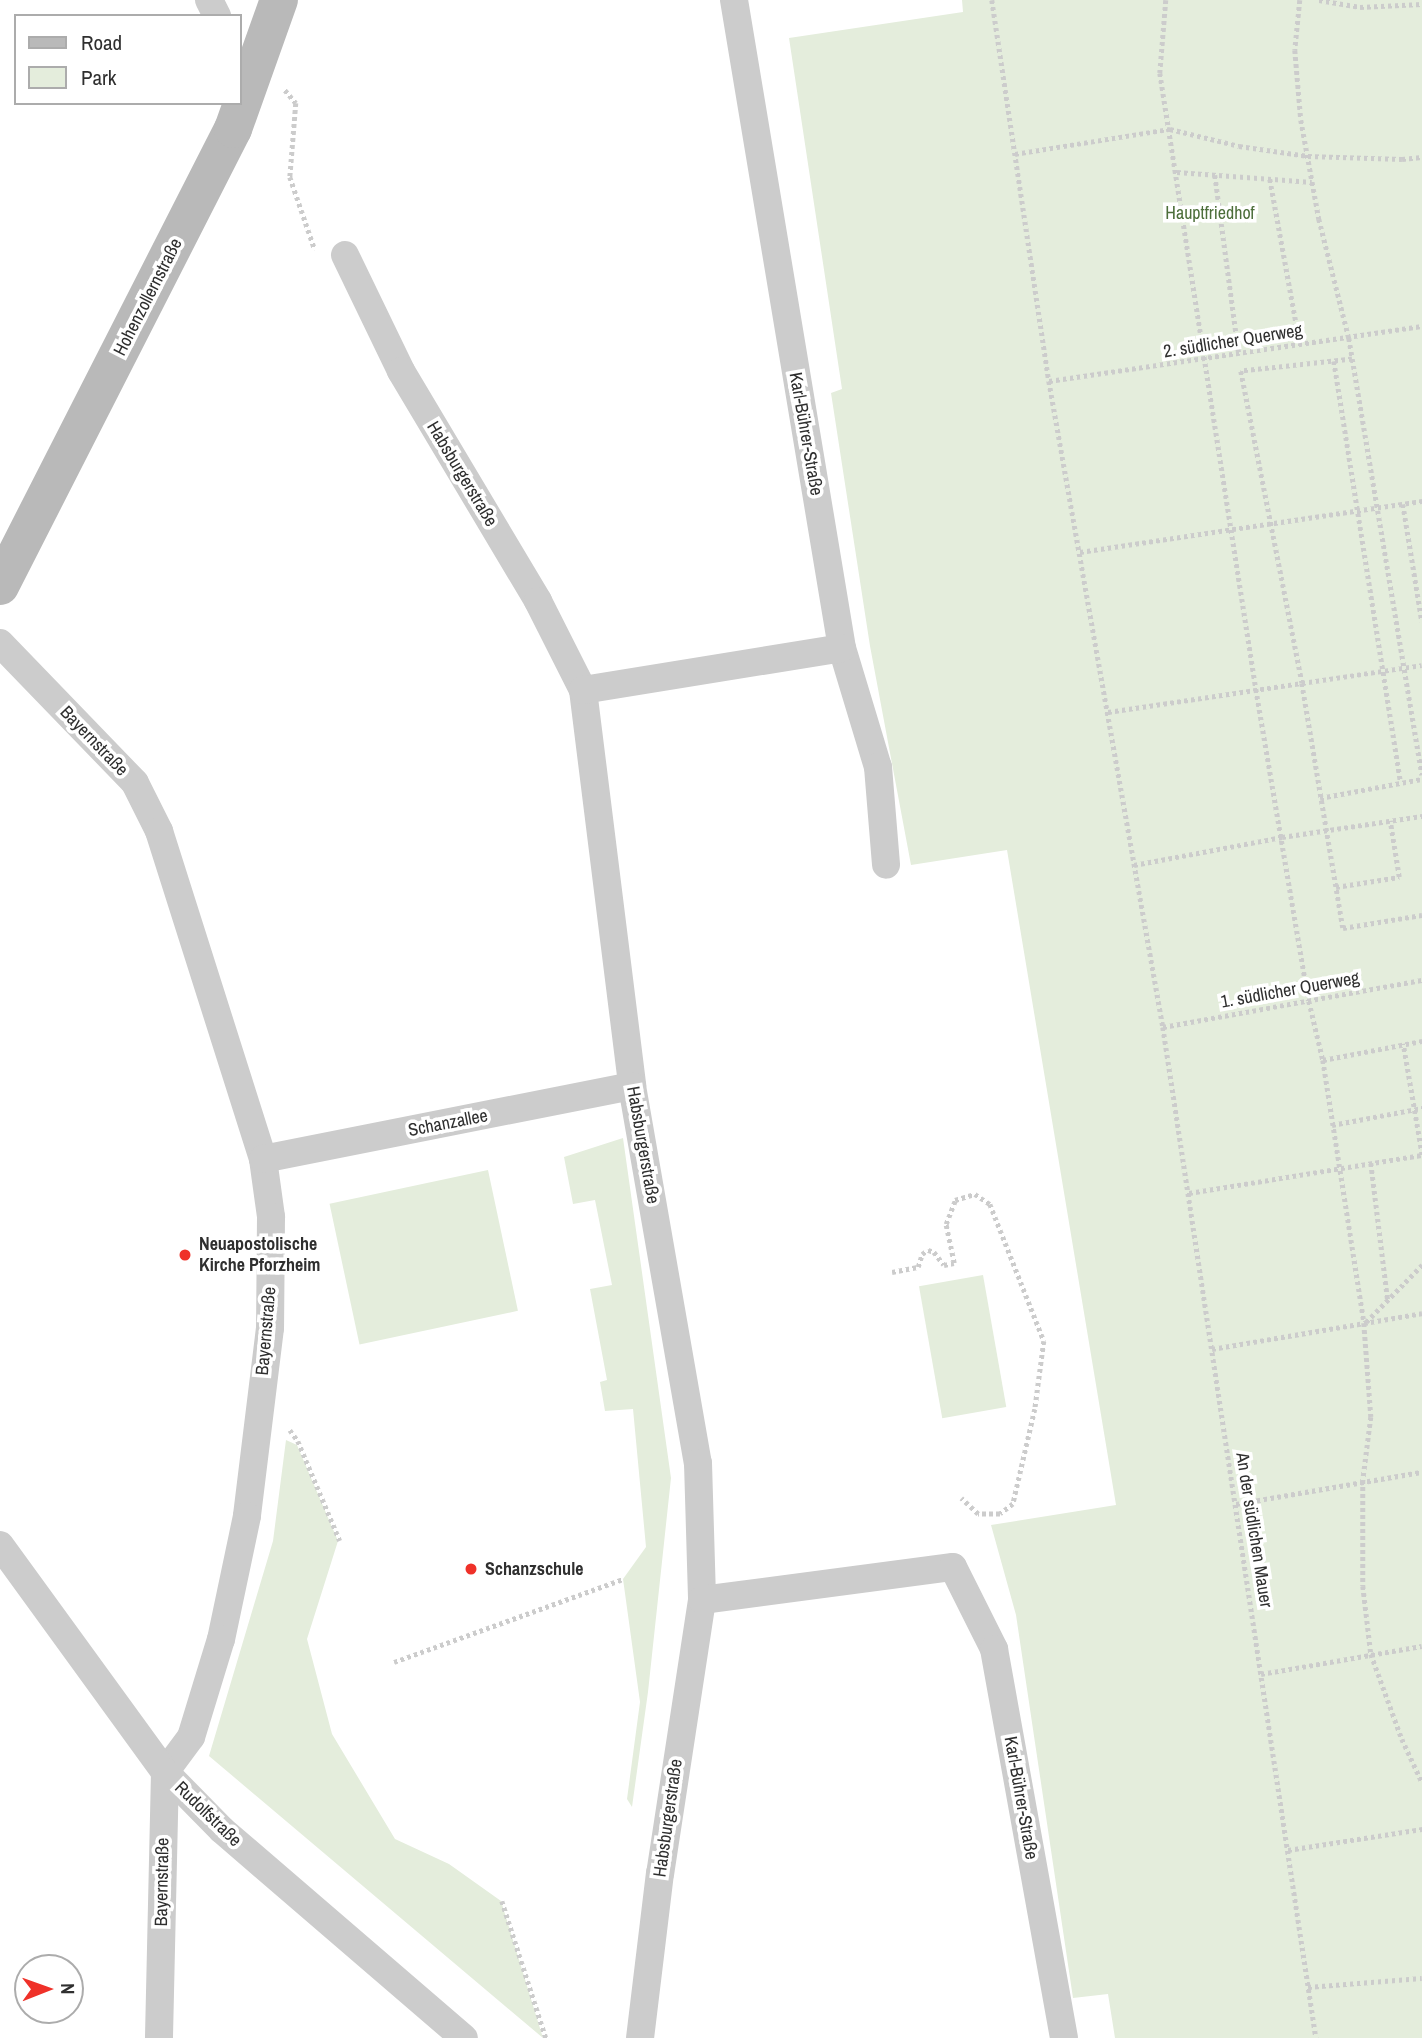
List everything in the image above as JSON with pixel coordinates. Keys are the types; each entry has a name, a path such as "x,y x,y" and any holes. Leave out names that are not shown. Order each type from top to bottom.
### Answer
{"main road":[{"name":"Hohenzollernstraße","path":"242,83 249,48 279,0"},
{"name":"Hohenzollernstraße","path":"0,586 233,129 238,105"}],"street":[{"name":"Karl-Bührer-Straße","path":"733,0 842,648 877,767 886,865"},
{"name":"Habsburgerstraße","path":"345,255 401,371 538,601 583,690 632,1086 698,1463 702,1600 663,1848 640,2038"},
{"name":"Bayernstraße","path":"0,643 135,783 159,831 263,1159 271,1217 270,1314 247,1516 221,1639 191,1737 165,1772 159,2038"},
{"path":"583,690 842,648"},
{"name":"Schanzallee","path":"263,1159 632,1086"},
{"name":"Rudolfstraße","path":"0,1545 165,1772 222,1830 464,2038"},
{"name":"Karl-Bührer-Straße","path":"702,1600 953,1567 995,1649 1064,2038"}],"path":[{"name":"An der südlichen Mauer","path":"992,0 1049,381 1163,1027 1316,2038"},
{"path":"1166,0 1160,73 1256,689 1310,1001 1323,1060 1364,1324 1371,1417 1363,1480 1363,1586 1371,1654 1402,1739 1422,1782"},
{"path":"1300,0 1294,50 1312,182 1349,338 1422,777 1320,798"},
{"path":"1320,0 1360,7 1422,4"},
{"path":"291,97 296,103 289,177 295,197"},
{"path":"1015,154 1170,129 1239,146 1308,156 1402,159 1422,157"},
{"path":"1177,172 1312,182"},
{"path":"1214,175 1239,354"},
{"path":"1270,178 1300,344"},
{"name":"2. südlicher Querweg","path":"1049,381 1422,326"},
{"path":"1352,359 1241,372 1302,683 1343,928 1422,915"},
{"path":"1334,361 1401,782"},
{"path":"1080,552 1422,501"},
{"path":"1403,504 1422,621"},
{"path":"1108,712 1422,665"},
{"path":"1135,865 1282,837 1422,816"},
{"path":"1336,887 1399,877 1390,821"},
{"name":"1. südlicher Querweg","path":"1163,1027 1422,980"},
{"path":"1323,1060 1422,1041"},
{"path":"1189,1193 1422,1154 1403,1044"},
{"path":"1332,1125 1422,1108"},
{"path":"1371,1163 1388,1301"},
{"path":"892,1272 918,1266 922,1254 928,1250 934,1252 944,1265 954,1263 946,1224 955,1200 975,1194 990,1204 1044,1341 1035,1409 1013,1504 1000,1514 978,1514 961,1498"},
{"path":"1364,1324 1422,1265"},
{"path":"1212,1349 1422,1313"},
{"path":"261,1389 298,1441 340,1541"},
{"path":"1236,1504 1363,1480 1422,1472"},
{"path":"394,1662 622,1579"},
{"path":"1261,1674 1422,1646"},
{"path":"1288,1850 1422,1829"},
{"path":"502,1901 546,2038"},
{"path":"1308,1987 1422,1978"}],"green space":[{"name":"Hauptfriedhof","path":"962,0 1422,0 1422,2038 1115,2038 1108,1994 1073,1998 1016,1615 991,1525 1116,1505 1007,850 911,865 870,646 831,393 842,389 789,38 963,12"},
{"path":"623,1138 671,1478 648,1692 632,1807 627,1799 640,1702 623,1579 646,1547 633,1409 605,1411 600,1382 607,1380 590,1289 612,1285 595,1200 573,1204 564,1157"},
{"path":"488,1170 518,1311 359,1345 330,1204"},
{"path":"983,1275 1006,1407 942,1418 919,1286"},
{"path":"286,1440 297,1445 338,1541 307,1639 332,1734 395,1839 449,1864 501,1901 543,2038 209,1756 273,1541"}],"place":[{"name":"Neuapostolische Kirche Pforzheim","path":"185,1255"},
{"name":"Schanzschule","path":"471,1569"}]}
